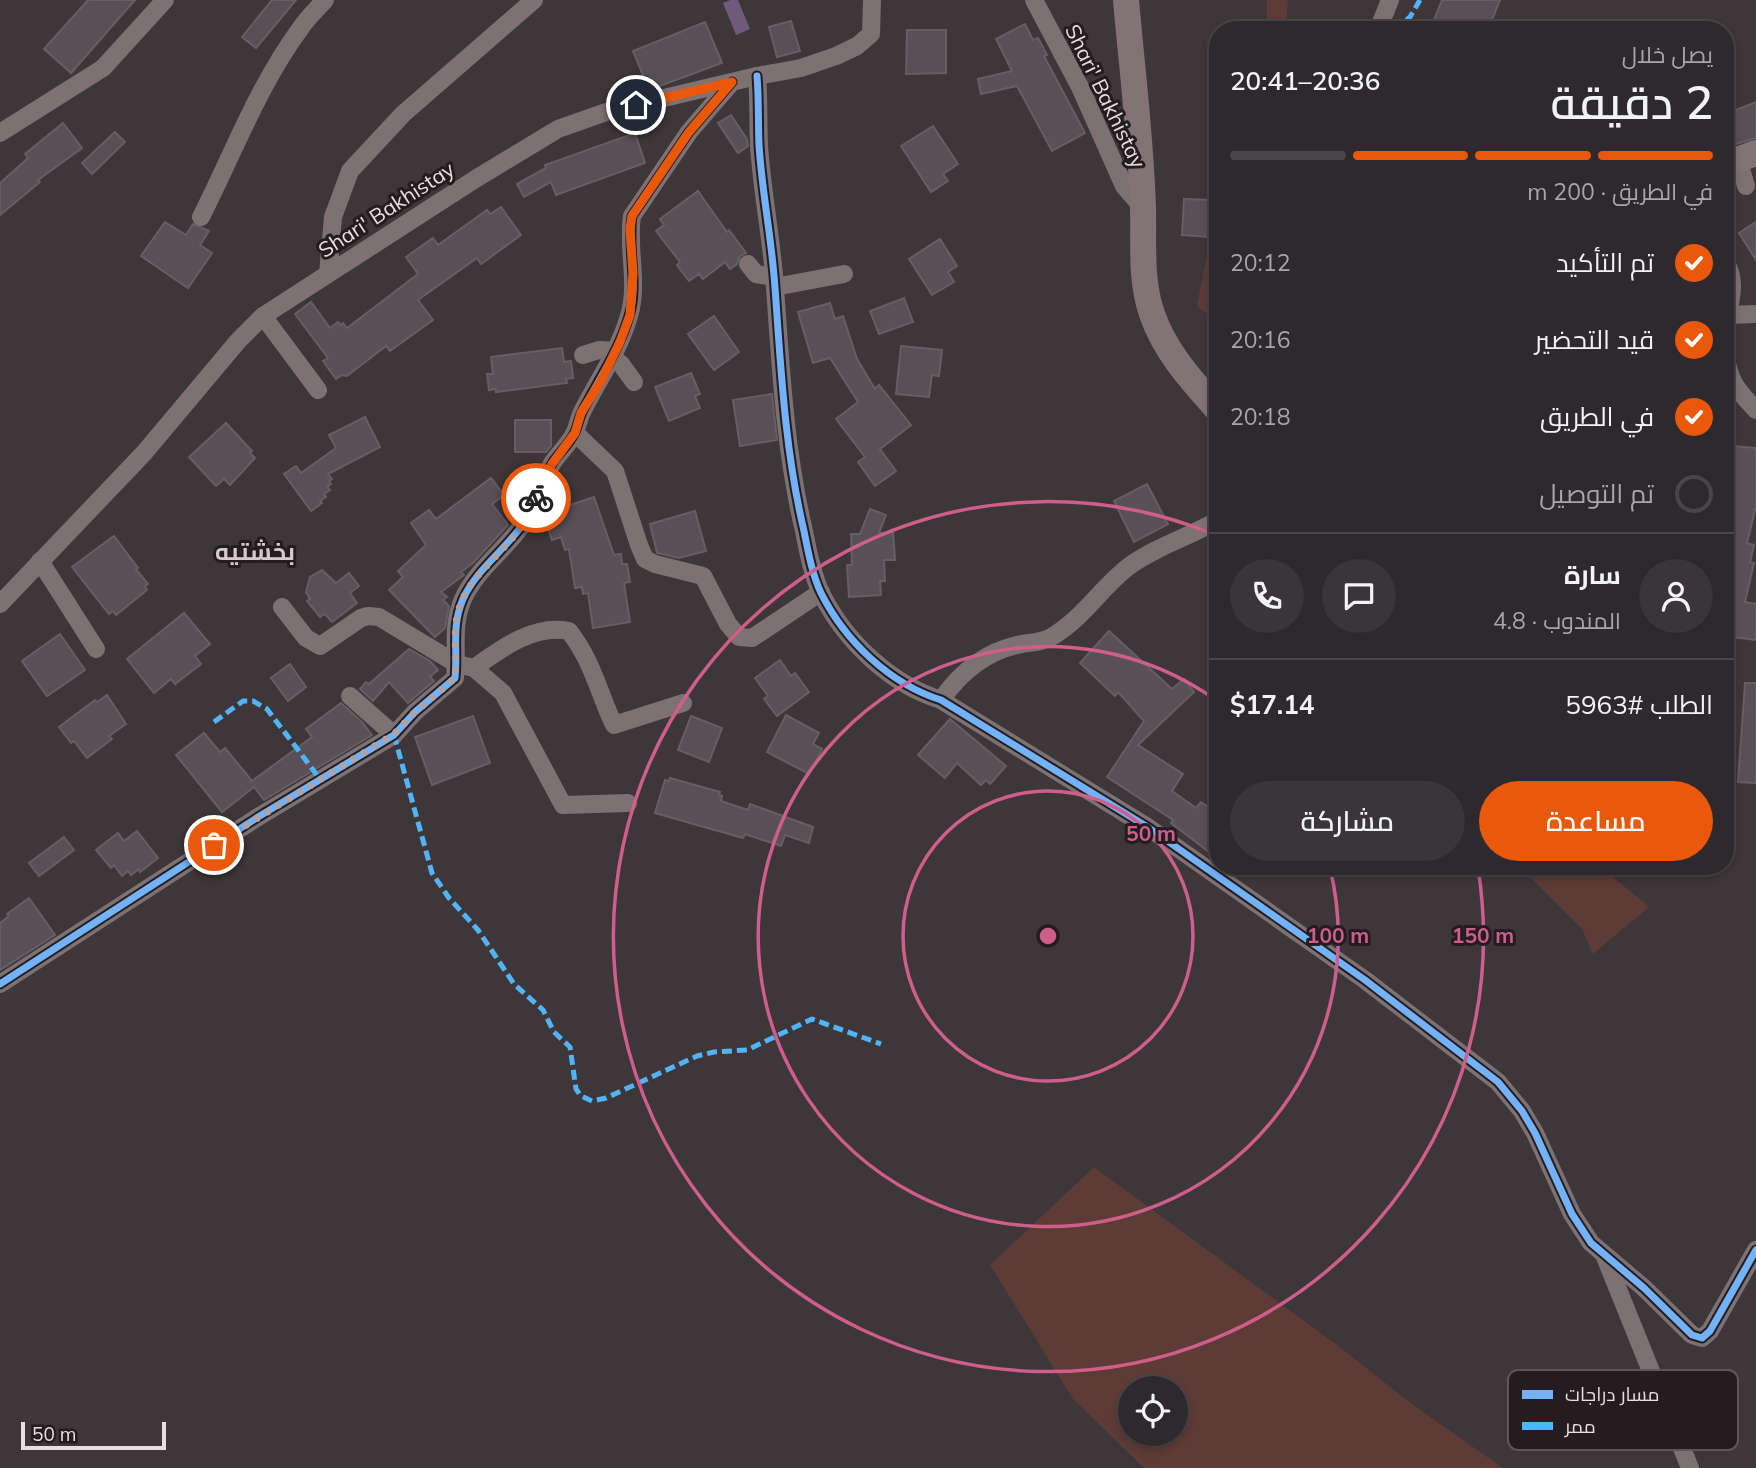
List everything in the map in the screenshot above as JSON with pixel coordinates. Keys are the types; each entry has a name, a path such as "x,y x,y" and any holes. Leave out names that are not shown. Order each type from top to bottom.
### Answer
{"main road":[{"path":"1126,0 1143,208 1143,279 1152,314 1166,346 1191,381 1209,400"}],"street":[{"path":"0,133 103,68 165,0"},
{"path":"201,216 247,118 279,62 300,29 325,0"},
{"path":"328,274 333,217 350,171 402,114 534,0"},
{"name":"Shari' Bakhistay","path":"0,604 144,453 238,341 263,316 477,178 558,130 609,111 801,68 857,46 870,34 872,0"},
{"name":"Shari' Bakhistay","path":"1034,0 1080,88 1124,186 1143,208"},
{"path":"1382,21 1390,0"},
{"path":"757,76 759,146 775,282 787,440 794,493 821,592 850,635 874,662 908,686 941,700 1149,828 1209,870"},
{"path":"465,666 454,639 463,598 523,524 552,464 575,433 581,413 614,354 632,302 632,216 689,132 732,82"},
{"path":"1740,159 1746,186"},
{"path":"748,264 756,274 775,282 844,274"},
{"path":"1734,315 1756,314"},
{"path":"263,316 318,390"},
{"path":"583,355 599,350 614,354 634,382"},
{"path":"1734,383 1756,410"},
{"path":"575,433 615,471 645,559 703,576 728,624 738,637 752,638 821,592"},
{"path":"941,700 951,686 983,657 999,649 1045,641 1056,635 1090,607 1109,584 1130,566 1150,553 1209,525"},
{"path":"40,561 96,649"},
{"path":"282,607 306,638 320,646 361,618 379,617 465,666 503,693 563,805 628,803"},
{"path":"0,984 258,817 394,734 465,666 532,633 556,628 569,631 594,669 614,725 683,703"},
{"path":"350,696 394,734"},
{"path":"1216,875 1366,980 1498,1082 1522,1111 1535,1133 1572,1214 1591,1243 1644,1288 1692,1335 1702,1338 1710,1331 1756,1250"},
{"path":"1603,1254 1650,1370"},
{"path":"1683,1450 1690,1468"}],"shaded area":[{"path":"738,0 750,29 736,35 723,3"},
{"path":"1267,0 1288,0 1287,21 1267,21"},
{"path":"1209,244 1209,316 1197,306"},
{"path":"1528,875 1611,875 1649,907 1593,954 1582,929"},
{"path":"1094,1167 1337,1345 1412,1404 1503,1468 1144,1468 1121,1446 1188,1446 1188,1376 1118,1376 1118,1443 1073,1399 990,1265"}],"building":[{"path":"88,0 135,0 71,73 44,49"},
{"path":"272,0 296,0 256,48 242,37"},
{"path":"1442,0 1500,0 1492,21 1434,20"},
{"path":"791,21 800,51 777,57 769,27"},
{"path":"705,22 722,63 649,90 633,51"},
{"path":"1025,24 1033,40 1038,38 1047,55 1044,56 1085,133 1052,151 1017,86 981,94 978,79 1012,71 996,39"},
{"path":"907,30 946,30 946,73 906,74"},
{"path":"1756,102 1756,138 1734,145 1734,111"},
{"path":"731,115 747,139 748,146 738,153 718,123"},
{"path":"63,123 82,148 38,180 40,182 0,215 0,183 28,158 25,154"},
{"path":"933,126 958,164 943,174 948,181 931,192 901,146"},
{"path":"115,132 125,142 92,174 82,163"},
{"path":"635,133 645,163 556,195 551,182 524,197 517,184 546,168 545,165"},
{"path":"698,191 727,232 729,230 746,253 740,256 737,264 730,269 725,262 703,279 699,274 689,281 677,265 680,262 656,231 664,225 660,219"},
{"path":"1184,199 1209,200 1209,237 1182,235"},
{"path":"501,207 521,235 481,264 477,258 418,300 433,320 390,351 386,346 347,376 342,375 336,379 323,361 328,358 295,314 311,302 330,328 338,322 347,328 418,274 406,257 433,238 438,245 487,210 490,214"},
{"path":"165,222 186,235 193,224 209,231 200,245 212,253 188,288 141,256"},
{"path":"1756,222 1756,260 1739,233"},
{"path":"940,239 957,266 948,272 954,282 932,295 909,259"},
{"path":"904,298 913,322 879,334 870,311"},
{"path":"830,303 835,319 843,316 857,359 875,389 879,385 911,425 880,449 896,471 875,486 858,462 865,457 836,419 858,402 830,358 813,363 798,312"},
{"path":"714,316 739,352 714,370 688,334"},
{"path":"901,346 942,350 939,376 932,375 929,397 896,394"},
{"path":"562,348 564,362 571,361 573,378 566,379 567,383 496,392 496,389 489,390 487,374 493,374 491,357"},
{"path":"691,373 700,394 695,396 700,408 669,421 655,387"},
{"path":"772,394 777,440 740,446 733,400"},
{"path":"365,417 380,447 328,474 332,479 327,486 330,490 324,494 326,497 320,501 322,503 311,511 284,474 296,466 301,473 336,448 329,435"},
{"path":"515,420 551,420 551,446 546,452 515,452"},
{"path":"226,423 252,451 250,453 255,458 230,485 224,479 216,486 189,457"},
{"path":"1734,446 1756,448 1756,506 1747,543 1754,545 1750,562 1754,563 1745,602 1756,604 1756,640 1734,637"},
{"path":"491,478 504,495 492,504 508,525 473,563 461,572 464,575 441,592 447,597 443,600 449,606 445,628 435,637 389,590 403,577 398,571 426,545 411,523 429,510 436,519"},
{"path":"1147,484 1168,524 1134,542 1114,501"},
{"path":"594,497 614,555 621,554 622,564 627,564 630,582 624,583 630,622 593,628 588,593 583,594 582,587 575,588 569,549 565,550 561,537 552,540 544,517 550,514 549,512"},
{"path":"870,509 886,515 879,533 893,532 895,560 884,560 885,581 880,581 881,595 849,597 847,565 852,565 851,534 860,534"},
{"path":"695,511 706,551 679,558 657,553 650,524"},
{"path":"114,536 148,584 145,586 147,590 116,615 113,611 109,614 72,567"},
{"path":"322,570 336,583 349,573 359,586 350,593 357,603 332,622 325,614 320,617 307,601 310,599 306,592 310,577"},
{"path":"184,613 210,644 195,656 201,664 175,684 171,679 154,693 127,659"},
{"path":"1109,631 1172,689 1184,679 1194,692 1138,745 1183,774 1172,791 1196,808 1201,802 1209,808 1209,852 1171,823 1173,820 1107,777 1144,721 1118,692 1115,696 1080,663"},
{"path":"60,634 85,670 47,696 22,661"},
{"path":"409,649 430,661 438,670 430,677 434,681 408,703 389,682 373,701 360,689 366,682 369,684"},
{"path":"780,660 791,676 795,673 809,692 777,716 764,699 768,696 755,678"},
{"path":"290,664 306,687 288,701 271,678"},
{"path":"1745,683 1756,683 1756,783 1738,782"},
{"path":"107,695 126,724 109,736 112,739 87,758 59,727 95,700 97,702"},
{"path":"341,703 372,735 264,800 254,787 222,812 176,755 204,733 220,752 225,748 252,781 312,737 306,729"},
{"path":"786,715 819,733 813,744 822,749 809,774 767,752"},
{"path":"473,716 490,763 432,785 415,737"},
{"path":"691,716 722,728 709,762 678,750"},
{"path":"950,719 1006,766 990,784 986,780 981,785 957,763 945,778 918,755"},
{"path":"670,778 720,792 721,801 748,810 750,804 813,827 809,843 785,835 781,846 745,834 743,838 655,813 665,780 669,781"},
{"path":"137,831 158,858 140,872 139,869 131,875 128,871 122,876 114,865 111,868 96,850 118,833 124,841"},
{"path":"64,837 74,850 39,876 29,863"},
{"path":"29,898 55,935 0,970 0,923 9,916 7,914"}],"marked path":[{"path":"1405,21 1420,0"},
{"path":"214,722 243,701 253,701 267,709 320,779"},
{"path":"394,735 432,873 449,898 478,930 514,984 543,1010 554,1032 570,1047 576,1089 581,1096 592,1101 606,1098 697,1056 747,1050 812,1019 881,1044"}],"cycle path":[{"path":"757,76 760,163 774,270 792,471 811,562 818,586 831,611 856,644 887,672 922,693 941,700 1149,828 1209,870"},
{"path":"0,984 258,817 394,735 415,712 455,678 456,629 463,599 475,579 528,517 545,477 575,432 582,412 625,329 633,292 632,216 689,132 732,82"},
{"path":"1216,875 1365,980 1498,1082 1522,1111 1535,1133 1572,1214 1591,1243 1644,1288 1692,1335 1702,1338 1710,1331 1756,1250"}],"way so far":[{"path":"214,845 394,734 455,678 457,664 454,639 463,598 523,524 536,498"}],"district":[{"name":"بخشتيه","path":"255,551"}],"route":[{"path":"536,498 552,464 575,433 581,413 601,381 630,315 633,273 630,229 632,216 689,132 732,82 636,105"}]}
